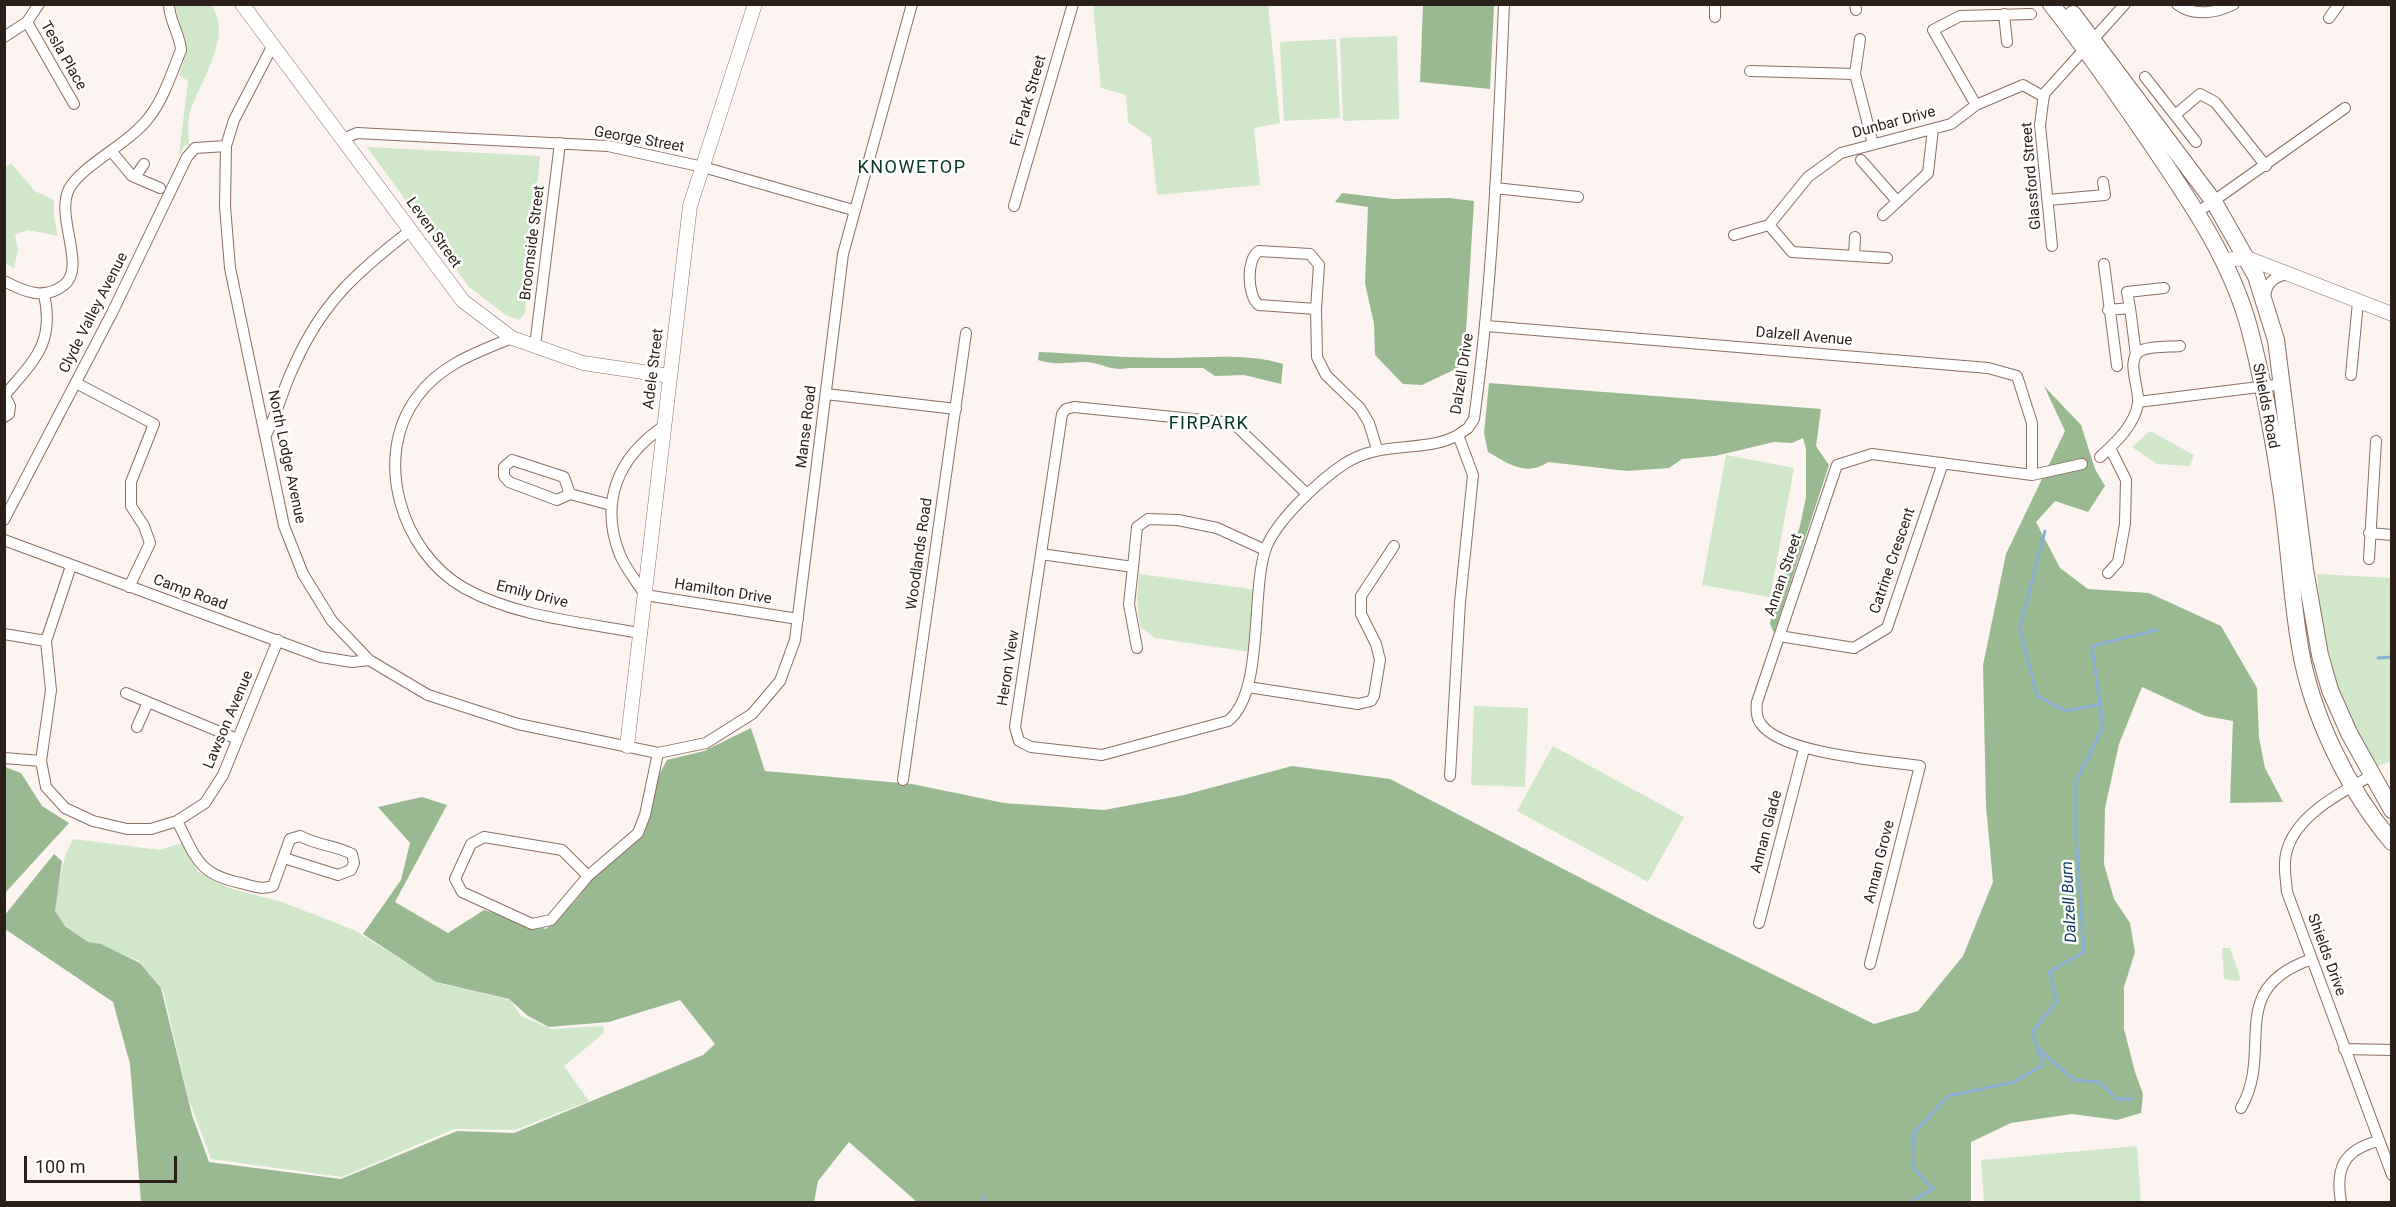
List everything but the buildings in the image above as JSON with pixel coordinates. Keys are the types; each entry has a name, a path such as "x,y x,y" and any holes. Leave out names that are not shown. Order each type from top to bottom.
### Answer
{"main road":[{"name":"Shields Road","path":"2051,4 2089,43 2214,202 2247,258 2265,301 2276,340 2312,620 2330,690 2370,776 2391,810"},
{"name":"Shields Road","path":"2064,4 2198,212 2224,260 2248,326 2263,387 2281,491 2300,649 2329,738 2352,786 2391,842"}],"street":[{"path":"4,37 27,22 39,4"},
{"path":"4,281 26,293 44,294 64,285 72,271 72,256 64,218 66,196 80,176 112,152 150,117 181,50 169,14 169,4"},
{"name":"Adele Street","path":"627,746 690,206 755,4"},
{"name":"Manse Road","path":"627,746 658,753 706,743 752,714 780,681 795,640 843,254 853,210 912,4"},
{"name":"Fir Park Street","path":"1014,206 1073,4"},
{"name":"Dalzell Drive","path":"1450,776 1460,602 1473,475 1458,435 1468,428 1474,419 1486,326 1504,4"},
{"path":"1715,4 1715,17"},
{"path":"2044,97 2125,4"},
{"path":"2177,4 2186,12 2207,13 2234,4"},
{"path":"2329,18 2339,4"},
{"name":"Leven Street","path":"245,5 463,301 512,338 583,363 670,376"},
{"path":"2004,14 2007,42"},
{"path":"1976,105 1933,30 1960,16 2031,14"},
{"name":"Tesla Place","path":"27,22 74,104"},
{"path":"1860,39 1855,74 1873,144"},
{"name":"North Lodge Avenue","path":"273,45 234,120 226,146 225,206 230,268 284,526 303,574 332,621 369,660 428,695 518,724 627,746"},
{"path":"1750,71 1855,74"},
{"path":"2145,77 2196,142"},
{"name":"Dunbar Drive","path":"1769,225 1808,177 1841,153 1951,124 1976,105 2023,85 2044,97"},
{"path":"2175,115 2200,94 2215,102 2266,166"},
{"name":"Glassford Street","path":"2044,97 2040,125 2052,246"},
{"path":"2198,212 2345,108"},
{"path":"1883,215 1928,173 1933,129"},
{"name":"George Street","path":"343,139 357,133 608,146 703,167 853,210"},
{"name":"Broomside Street","path":"535,346 560,143"},
{"name":"Clyde Valley Avenue","path":"4,520 76,383 187,157 195,148 226,146"},
{"path":"112,152 124,169 135,177 160,188"},
{"path":"1861,160 1897,201"},
{"path":"135,177 144,165"},
{"path":"2049,200 2105,195 2103,182"},
{"path":"1495,188 1578,197"},
{"path":"1734,235 1769,225 1792,252 1887,258"},
{"path":"266,435 279,410 293,367 329,304 357,272 411,230"},
{"path":"1854,256 1855,237"},
{"path":"1316,309 1259,306 1253,301 1250,294 1252,258 1255,253 1310,255 1316,259 1319,265 1316,309 1317,357 1326,375 1365,415 1377,449"},
{"path":"2224,260 2247,258 2391,314"},
{"path":"2104,264 2117,366"},
{"path":"2265,301 2266,286 2274,278 2286,274"},
{"path":"2100,457 2128,427 2138,402 2133,363 2136,355 2127,292 2164,288"},
{"path":"4,417 9,414 10,406 5,396 34,362 46,339 48,316 44,294"},
{"path":"2351,375 2358,302"},
{"path":"2109,310 2130,308"},
{"name":"Dalzell Avenue","path":"1486,326 1988,368 2017,376 2032,423 2032,475"},
{"name":"Woodlands Road","path":"903,780 966,333"},
{"name":"Emily Drive","path":"512,338 467,357 441,372 417,397 410,409 398,440 395,474 397,490 412,532 428,557 442,572 462,587 495,603 640,633"},
{"path":"2136,355 2142,350 2180,346"},
{"path":"76,383 154,424 131,482 131,506 144,526 150,543 129,587"},
{"path":"2138,402 2283,384"},
{"path":"826,394 956,409"},
{"name":"Heron View","path":"1307,494 1233,423 1074,407 1065,409 1062,414 1015,727 1016,735 1024,745 1102,756 1228,722 1240,709 1248,687 1265,550 1287,517 1307,494 1346,463 1377,449 1436,443 1458,435"},
{"path":"645,595 620,555 610,512 617,477 649,436 664,426"},
{"path":"2369,559 2376,441"},
{"path":"2108,573 2118,562 2124,540 2126,480 2110,448"},
{"name":"Annan Street","path":"1920,766 1804,750 1763,728 1756,712 1757,702 1837,465 1872,454 2032,475"},
{"path":"570,494 564,477 512,460 504,467 504,476 509,482 556,500 570,494 612,505"},
{"name":"Catrine Crescent","path":"1779,636 1854,648 1887,628 1943,463"},
{"path":"2032,475 2082,464"},
{"path":"1137,648 1129,604 1137,527 1148,519 1178,520 1217,528 1265,550"},
{"path":"2369,533 2391,536"},
{"name":"Camp Road","path":"4,540 321,657 352,662 369,660"},
{"path":"1248,687 1358,704 1371,701 1374,696 1380,660 1376,644 1360,614 1361,596 1394,546"},
{"path":"1041,554 1133,567"},
{"path":"4,758 41,761 51,690 46,641 71,566"},
{"name":"Hamilton Drive","path":"645,595 798,619"},
{"path":"4,634 46,641"},
{"name":"Lawson Avenue","path":"41,761 46,787 65,808 93,821 127,829 151,829 177,821 204,802 223,775 278,640"},
{"path":"126,693 237,739"},
{"path":"137,727 147,702"},
{"name":"Annan Glade","path":"1758,923 1804,750"},
{"path":"588,876 562,850 484,837 471,844 455,879 462,892 532,924 542,924 551,920 588,876 638,833 645,815 658,753"},
{"name":"Annan Grove","path":"1870,964 1920,766"},
{"name":"Shields Drive","path":"2370,776 2352,786 2302,823 2286,853 2284,866 2287,891 2391,1175"},
{"path":"177,821 203,868 228,881 266,889 273,886 290,839 300,836 314,844 331,849 342,848 352,854 354,863 351,870 338,875 284,858"},
{"path":"2241,1108 2252,1084 2256,1023 2267,987 2279,973 2312,959"},
{"path":"2344,1049 2391,1050"},
{"path":"2340,1203 2340,1170 2349,1153 2378,1141"}],"green space":[{"path":"176,5 211,5 217,17 219,30 213,58 190,112 189,145 185,145 179,155 188,81 179,75 184,62 186,45"},
{"path":"1093,5 1268,5 1280,123 1254,128 1260,185 1157,195 1151,138 1128,122 1126,95 1101,88"},
{"path":"1423,5 1494,5 1490,89 1420,82"},
{"path":"1397,36 1399,119 1343,121 1340,38"},
{"path":"1336,39 1340,118 1284,121 1280,42"},
{"path":"367,147 540,156 525,313 519,320 506,315 469,287"},
{"path":"11,163 35,191 54,200 54,217 58,236 28,230 15,235 18,250 14,268 4,263 5,168"},
{"path":"1342,193 1393,199 1449,198 1474,201 1464,365 1422,385 1403,384 1375,355 1374,324 1365,283 1368,207 1335,202"},
{"path":"1039,352 1152,358 1241,357 1283,364 1281,384 1244,375 1215,376 1203,368 1117,369 1086,362 1051,363 1038,360"},
{"path":"1489,383 1821,409 1816,446 1829,465 1774,633 1770,624 1772,611 1800,526 1806,497 1806,449 1803,438 1792,443 1774,442 1715,456 1682,459 1669,468 1627,471 1548,462 1525,469 1488,452 1484,433"},
{"path":"2044,386 2081,425 2095,469 2105,486 2088,512 2055,501 2036,522 2060,568 2088,589 2149,593 2221,626 2257,688 2259,738 2265,768 2283,802 2230,803 2233,721 2205,716 2142,687 2119,744 2105,808 2104,864 2114,899 2130,923 2135,952 2124,987 2124,1029 2143,1094 2141,1113 2117,1120 2072,1114 2011,1123 1971,1142 1971,1202 917,1202 849,1142 818,1181 814,1202 141,1202 130,1064 113,1002 5,929 4,916 54,854 62,861 55,911 65,926 88,942 101,944 140,963 161,988 192,1115 209,1162 341,1179 457,1131 514,1133 703,1055 715,1044 680,1000 609,1022 549,1027 528,1016 509,999 436,982 363,934 401,880 410,843 378,807 422,797 447,805 395,902 448,933 484,910 546,929 576,900 610,853 637,840 654,784 667,760 704,751 751,728 765,771 912,784 1004,803 1104,810 1184,795 1292,766 1390,779 1656,917 1874,1024 1918,1011 1963,956 1993,882 1986,806 1983,665 2006,554 2065,431"},
{"path":"2150,431 2194,455 2190,466 2157,464 2132,447"},
{"path":"1726,455 1794,468 1770,597 1702,585"},
{"path":"1139,574 1258,590 1250,652 1155,638 1140,627 1137,599"},
{"path":"2317,574 2391,578 2391,761 2373,768 2338,691 2321,620"},
{"path":"1474,706 1528,708 1525,787 1471,785"},
{"path":"1553,746 1684,817 1648,882 1517,811"},
{"path":"5,767 21,773 42,806 69,823 5,893"},
{"path":"73,839 160,850 181,843 198,872 229,888 282,902 354,930 438,983 510,1000 521,1016 552,1029 603,1026 604,1033 564,1066 589,1101 515,1130 454,1129 342,1177 211,1159 188,1097 163,990 139,961 98,944 89,943 65,925 53,911 65,856"},
{"path":"2222,948 2230,948 2240,977 2239,981 2224,979"},
{"path":"2137,1146 2141,1202 1984,1202 1981,1160"}],"waterway":[{"path":"2045,531 2020,628 2037,696 2066,711 2100,704"},
{"name":"Dalzell Burn","path":"1910,1202 1933,1189 1912,1166 1914,1133 1948,1096 2014,1082 2043,1065 2032,1032 2057,1001 2049,972 2084,952 2076,836 2076,782 2103,727 2092,646 2157,630"},
{"path":"2378,658 2392,657"},
{"path":"2038,1049 2074,1080 2099,1082 2117,1099 2132,1099"},
{"path":"983,1202 984,1196 984,1202"}],"district":[{"name":"KNOWETOP","path":"912,168"},
{"name":"FIRPARK","path":"1209,424"}]}
